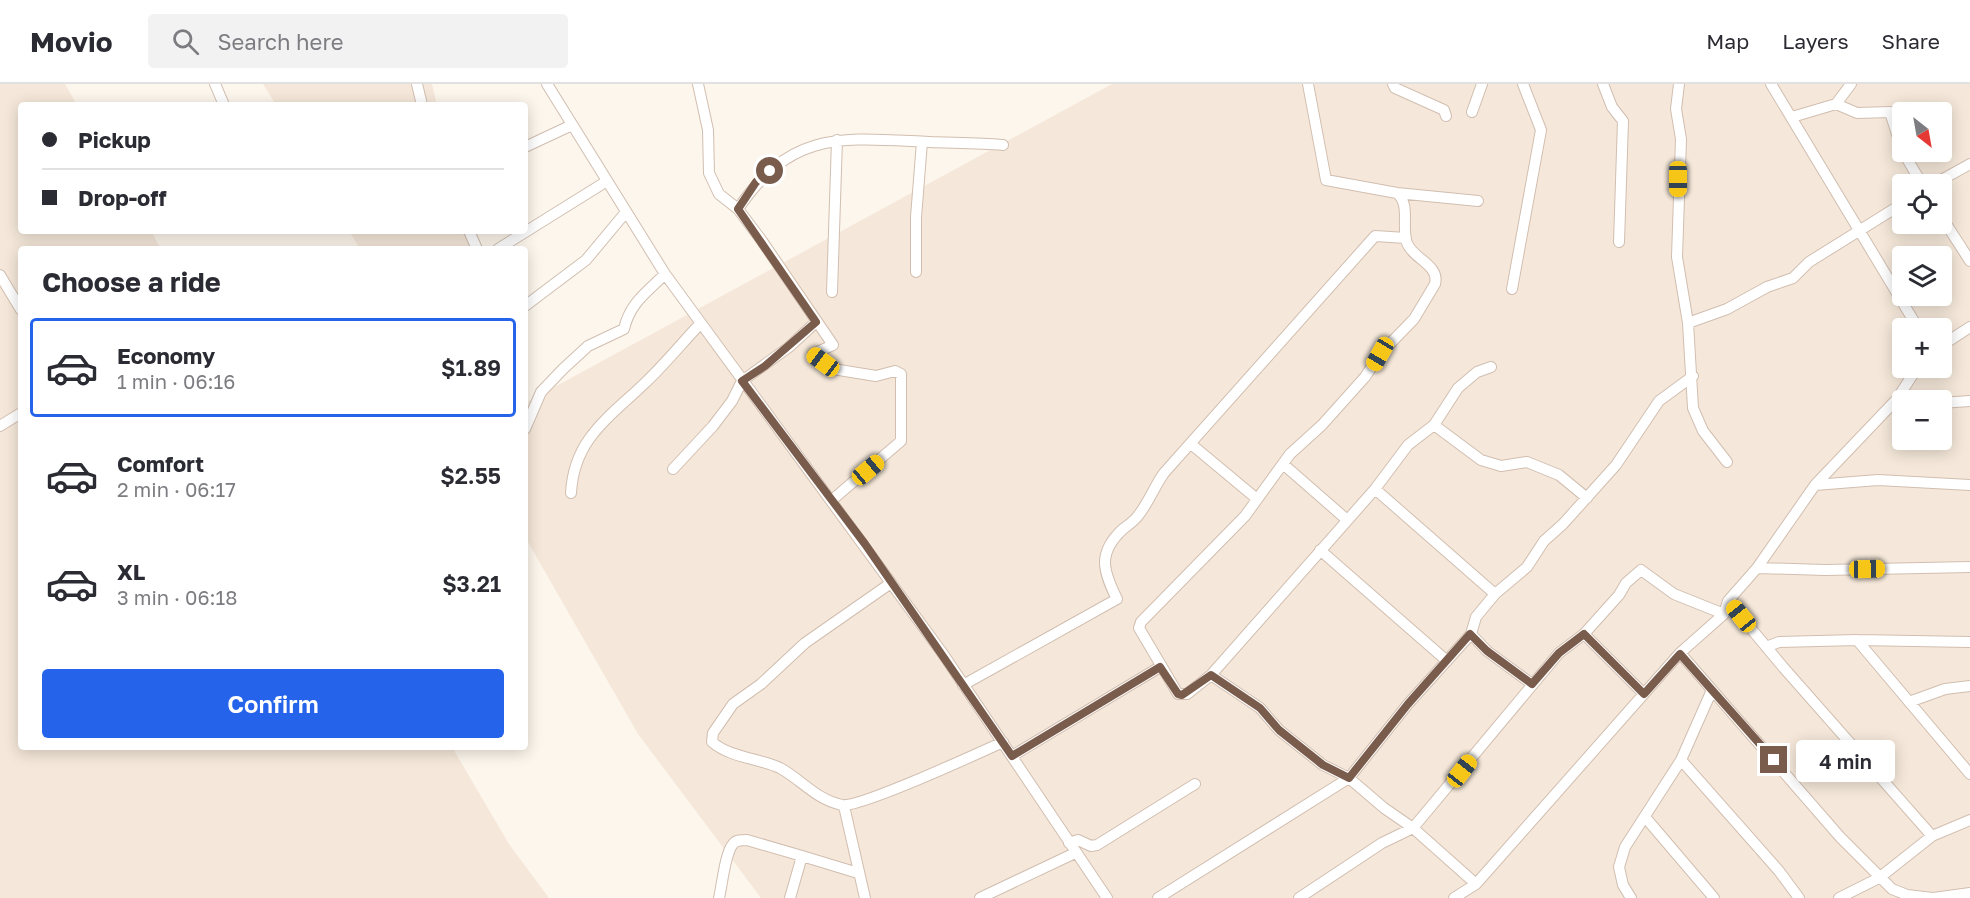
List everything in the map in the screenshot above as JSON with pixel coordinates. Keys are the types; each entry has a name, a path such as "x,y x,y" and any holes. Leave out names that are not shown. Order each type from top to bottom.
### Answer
{"street":[{"path":"214,84 223,102"},
{"path":"417,84 421,102"},
{"path":"547,84 665,274 891,583 1003,742 1107,898"},
{"path":"698,84 708,130 709,173 719,194 738,209 833,345 813,354 833,369 876,376 895,371 901,374 901,441 832,500"},
{"path":"1308,84 1326,180 1397,193 1478,201"},
{"path":"1393,84 1395,88 1443,110 1446,116"},
{"path":"1472,112 1482,84"},
{"path":"1512,289 1540,130 1523,84"},
{"path":"1603,84 1612,107 1623,121 1619,242"},
{"path":"1679,84 1676,109 1681,139 1677,257 1689,323 1693,408 1699,423 1727,462"},
{"path":"1771,84 1912,318"},
{"path":"1792,117 1836,104 1851,84"},
{"path":"1836,104 1857,113 1890,112 1892,118"},
{"path":"528,146 572,125"},
{"path":"738,209 756,182 798,151 837,140 1003,145"},
{"path":"832,292 837,140"},
{"path":"916,272 916,217 922,142"},
{"path":"1952,174 1970,164"},
{"path":"528,230 607,181"},
{"path":"1397,193 1404,201 1406,238 1412,252 1433,269 1437,277 1435,284 1418,313 1380,354 1365,377 1316,432 1290,454 1221,543 1141,622 1139,628 1178,694 1182,695 1211,675 1247,638 1346,519 1375,489 1408,446 1434,425 1458,388 1477,372 1491,367"},
{"path":"1689,323 1727,309 1767,287 1793,278 1809,262 1892,211"},
{"path":"528,304 585,260 626,212"},
{"path":"1952,233 1970,261"},
{"path":"503,246 522,234"},
{"path":"963,685 1117,599 1102,566 1113,540 1134,521 1164,473 1375,236 1406,238"},
{"path":"528,422 541,392 588,346 624,329 626,315 665,274"},
{"path":"0,275 18,305"},
{"path":"673,469 713,426 732,401 742,381 765,366 816,322"},
{"path":"571,493 574,466 594,433 700,324"},
{"path":"1952,339 1970,327"},
{"path":"1158,898 1246,840 1349,778 1408,704 1470,634 1476,617 1495,594 1527,567 1544,541 1616,465 1659,401 1693,376"},
{"path":"1952,402 1970,401"},
{"path":"1454,898 1476,884 1680,654 1724,614 1728,601 1757,568 1815,485 1892,404"},
{"path":"0,426 18,415"},
{"path":"1434,425 1481,460 1501,466 1527,462 1559,475 1587,498"},
{"path":"1191,444 1257,499"},
{"path":"1284,464 1346,519"},
{"path":"1815,485 1878,480 1970,485"},
{"path":"1375,489 1495,594"},
{"path":"1320,550 1447,661"},
{"path":"1757,568 1825,570 1970,567"},
{"path":"1299,898 1382,843 1413,828 1559,653 1584,634 1619,595 1626,583 1641,570 1674,594 1724,614"},
{"path":"891,583 805,644 761,684 733,704 712,733 712,742 720,749 781,769 818,796 844,806 899,787 1003,742"},
{"path":"1728,601 1932,836"},
{"path":"1470,634 1487,651 1532,684"},
{"path":"1584,634 1644,694"},
{"path":"1766,647 1779,642 1857,640 1970,642"},
{"path":"1857,640 1970,774"},
{"path":"1680,654 1840,837 1892,889 1908,895 1933,898 1970,892"},
{"path":"1012,756 1160,667"},
{"path":"1211,675 1260,708 1279,730 1323,765 1349,778 1384,808 1413,828 1476,884"},
{"path":"1909,702 1945,689 1970,686"},
{"path":"1631,898 1623,885 1619,867 1624,847 1646,817 1681,760 1712,690"},
{"path":"1681,760 1779,871 1799,898"},
{"path":"980,898 1072,848 1078,840 1090,846 1097,844 1195,784"},
{"path":"844,806 865,898"},
{"path":"1646,817 1714,898"},
{"path":"1839,898 1853,895 1879,878 1932,836 1970,820"},
{"path":"719,898 729,854 733,844 740,840 747,840 858,873"},
{"path":"790,898 802,856"}],"shaded area":[{"path":"0,84 65,84 75,102 18,102 18,234 153,234 159,246 18,246 18,750 454,750 509,844 549,898 0,898"},
{"path":"263,84 432,84 436,102 274,102"},
{"path":"1112,84 1970,84 1970,898 761,898 638,734 528,542 528,401"},
{"path":"351,234 473,234 476,246 358,246"}],"route":[{"path":"770,171 756,182 738,209 816,322 765,366 742,381 865,544 882,572 943,654 1012,756 1160,667 1178,694 1182,695 1187,694 1211,675 1260,708 1279,730 1323,765 1349,778 1422,687 1470,634 1487,651 1532,684 1559,653 1584,634 1644,694 1680,654 1774,760"}]}
